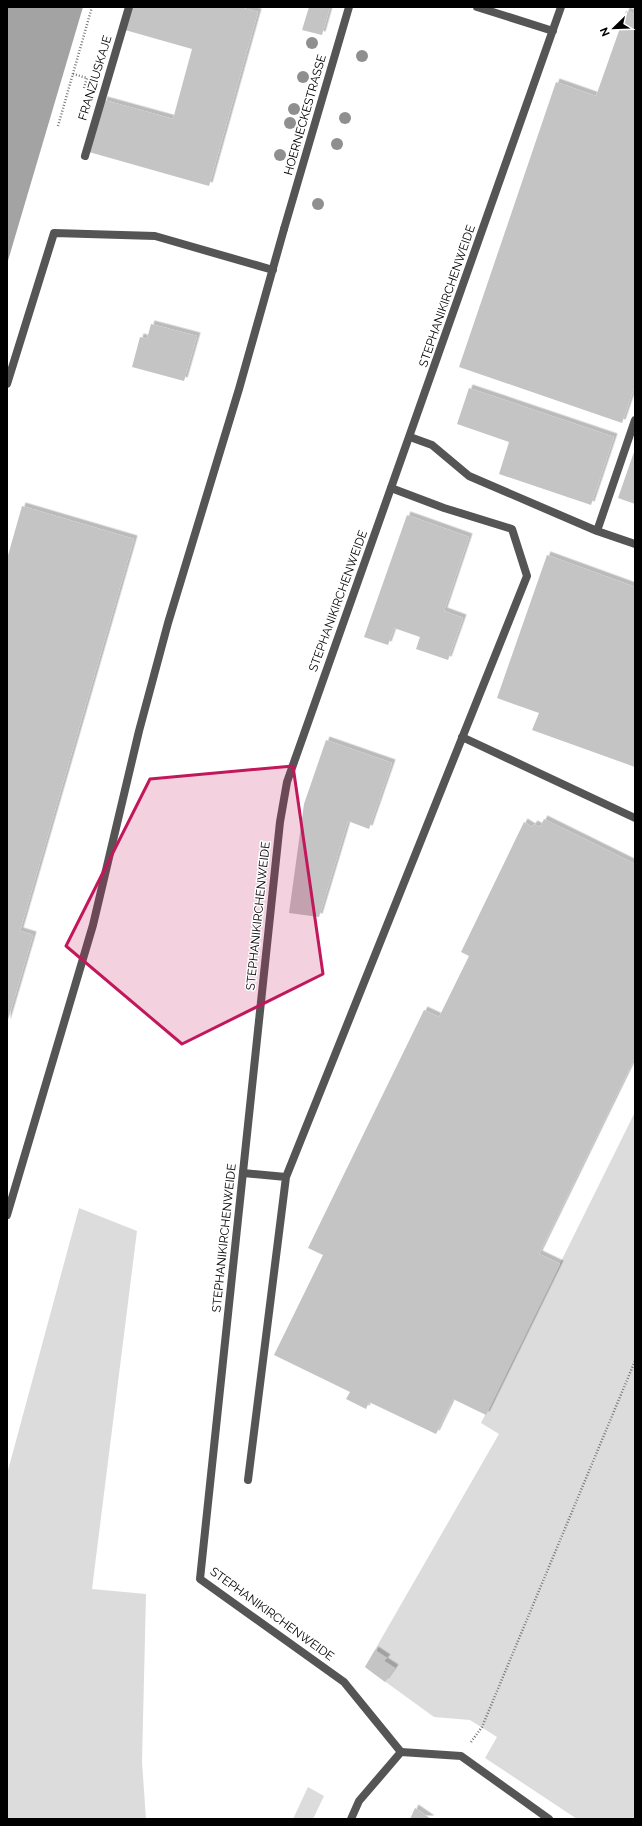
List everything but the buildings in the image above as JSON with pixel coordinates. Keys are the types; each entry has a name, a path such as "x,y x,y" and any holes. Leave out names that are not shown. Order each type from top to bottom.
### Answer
{"street":[{"name":"FRANZIUSKAJE","path":"85,156 129,7"},
{"name":"HOERNECKESTRASSE","path":"7,1215 93,925 138,731 168,623 239,389 349,7"},
{"path":"477,7 553,31"},
{"name":"STEPHANIKIRCHENWEIDE","path":"401,1752 344,1682 200,1578 280,822 287,782 561,7"},
{"path":"7,384 54,233 155,236 273,270"},
{"path":"597,530 635,420"},
{"path":"410,437 432,445 469,476 597,530 635,544"},
{"path":"248,1480 286,1177 527,576 512,529 444,508 392,488"},
{"path":"462,737 635,818"},
{"path":"243,1173 286,1177"},
{"path":"351,1819 359,1801 401,1752 461,1756 549,1819"}],"path":[{"name":"FRANZIUSKAJE","path":"58,126 92,7"},
{"path":"73,74 87,78"},
{"path":"461,1756 482,1727 635,1361"}],"highlighted area":[{"path":"293,766 323,974 182,1044 66,946 150,779"}],"shaded area":[{"path":"7,7 83,7 7,264"},
{"path":"635,1112 635,1819 577,1819 485,1758 497,1737 470,1720 434,1717 365,1667 499,1434 481,1423"},
{"path":"79,1208 137,1231 92,1589 146,1594 142,1762 146,1819 7,1819 7,1474"},
{"path":"308,1787 324,1796 313,1819 293,1819"}]}
